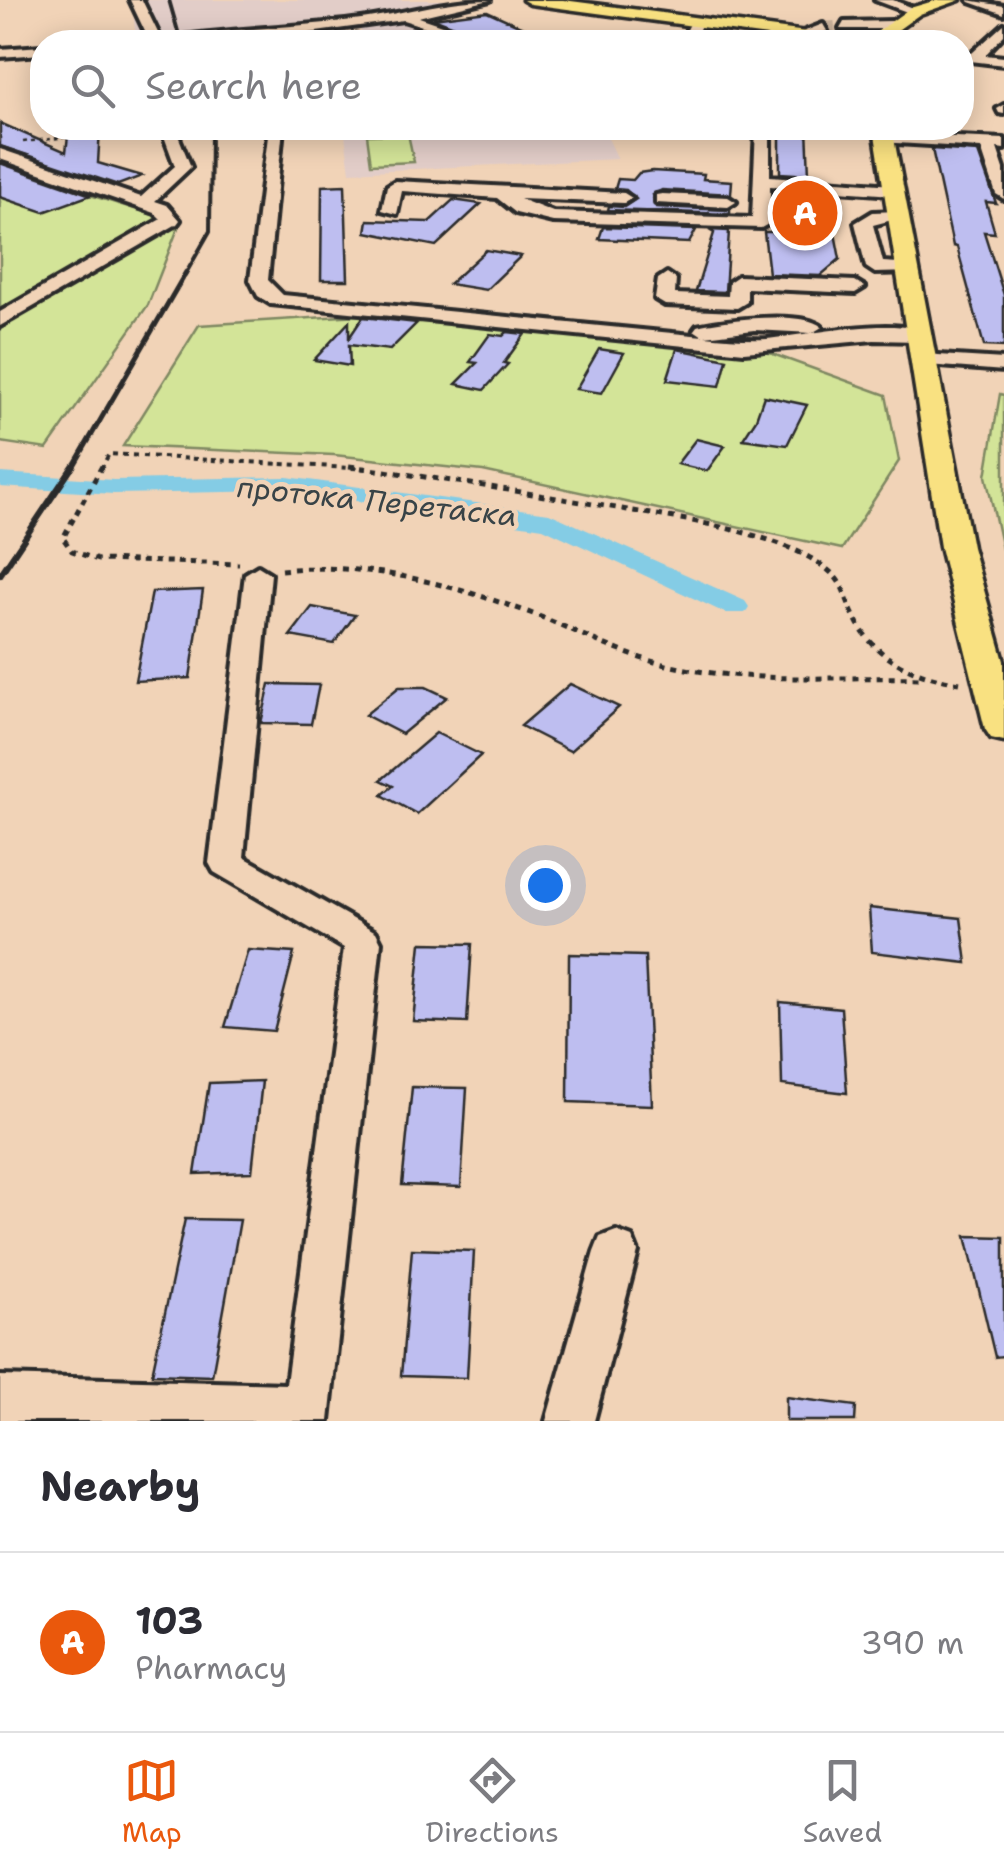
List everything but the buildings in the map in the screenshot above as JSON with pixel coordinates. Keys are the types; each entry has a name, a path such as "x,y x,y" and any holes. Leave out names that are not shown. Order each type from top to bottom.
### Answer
{"main road":[{"path":"530,0 746,30"},
{"path":"886,30 915,11 953,0"},
{"path":"885,140 898,216 890,268 920,347 956,548 1004,730"}],"street":[{"path":"136,0 150,30"},
{"path":"315,30 484,0"},
{"path":"881,0 915,11"},
{"path":"974,0 1004,10"},
{"path":"403,16 448,30"},
{"path":"692,30 696,23"},
{"path":"865,30 892,25"},
{"path":"337,26 345,30"},
{"path":"815,30 824,28"},
{"path":"974,53 1004,28"},
{"path":"0,52 30,51"},
{"path":"974,58 1004,61"},
{"path":"144,203 183,167 172,140"},
{"path":"275,140 259,280 264,292 278,300 744,346 782,346 885,332"},
{"path":"501,193 532,214 760,223 763,140"},
{"path":"955,140 996,144 1004,194"},
{"path":"0,154 160,209 171,220 0,320"},
{"path":"762,180 893,190"},
{"path":"391,210 395,186 624,198"},
{"path":"662,199 761,203"},
{"path":"890,268 864,223 873,217 898,216"},
{"path":"752,269 828,274 890,268"},
{"path":"667,279 665,299 737,302 738,282 855,287 883,276 890,268"},
{"path":"855,287 855,312 885,332 920,347 1004,366"},
{"path":"645,326 714,330 754,324 885,332"},
{"path":"0,1400 305,1415 363,942 226,863 258,574"},
{"path":"570,1421 616,1252"}],"path":[{"path":"18,142 32,140"},
{"path":"921,678 868,642 849,608 844,583 810,558 721,526 480,484 331,464 110,454 63,538 66,548 98,560 236,564 251,566 258,574 297,567 350,569 438,586 528,612 669,666 729,672 921,678 993,688"}],"shaded area":[{"path":"132,0 460,0 387,16 278,30 135,30"},
{"path":"410,21 434,30 360,30"},
{"path":"346,140 609,140 618,159 350,172"}],"green space":[{"path":"368,140 409,140 414,162 371,164"},
{"path":"0,167 180,223 148,305 47,449 0,442"},
{"path":"375,314 770,353 886,395 899,461 842,549 483,471 334,455 123,446 199,325"},
{"path":"1000,394 1004,395 1004,558 986,476"}],"waterway":[{"name":"протока Перетаска","path":"0,480 114,487 287,484 549,521 735,607"}],"tunnel":[{"path":"823,28 844,26"}],"railway":[{"path":"169,0 178,30"},
{"path":"185,275 210,231 211,140"},
{"path":"72,469 186,272"},
{"path":"0,575 73,466"}],"place":[{"name":"103","path":"805,213"}]}
